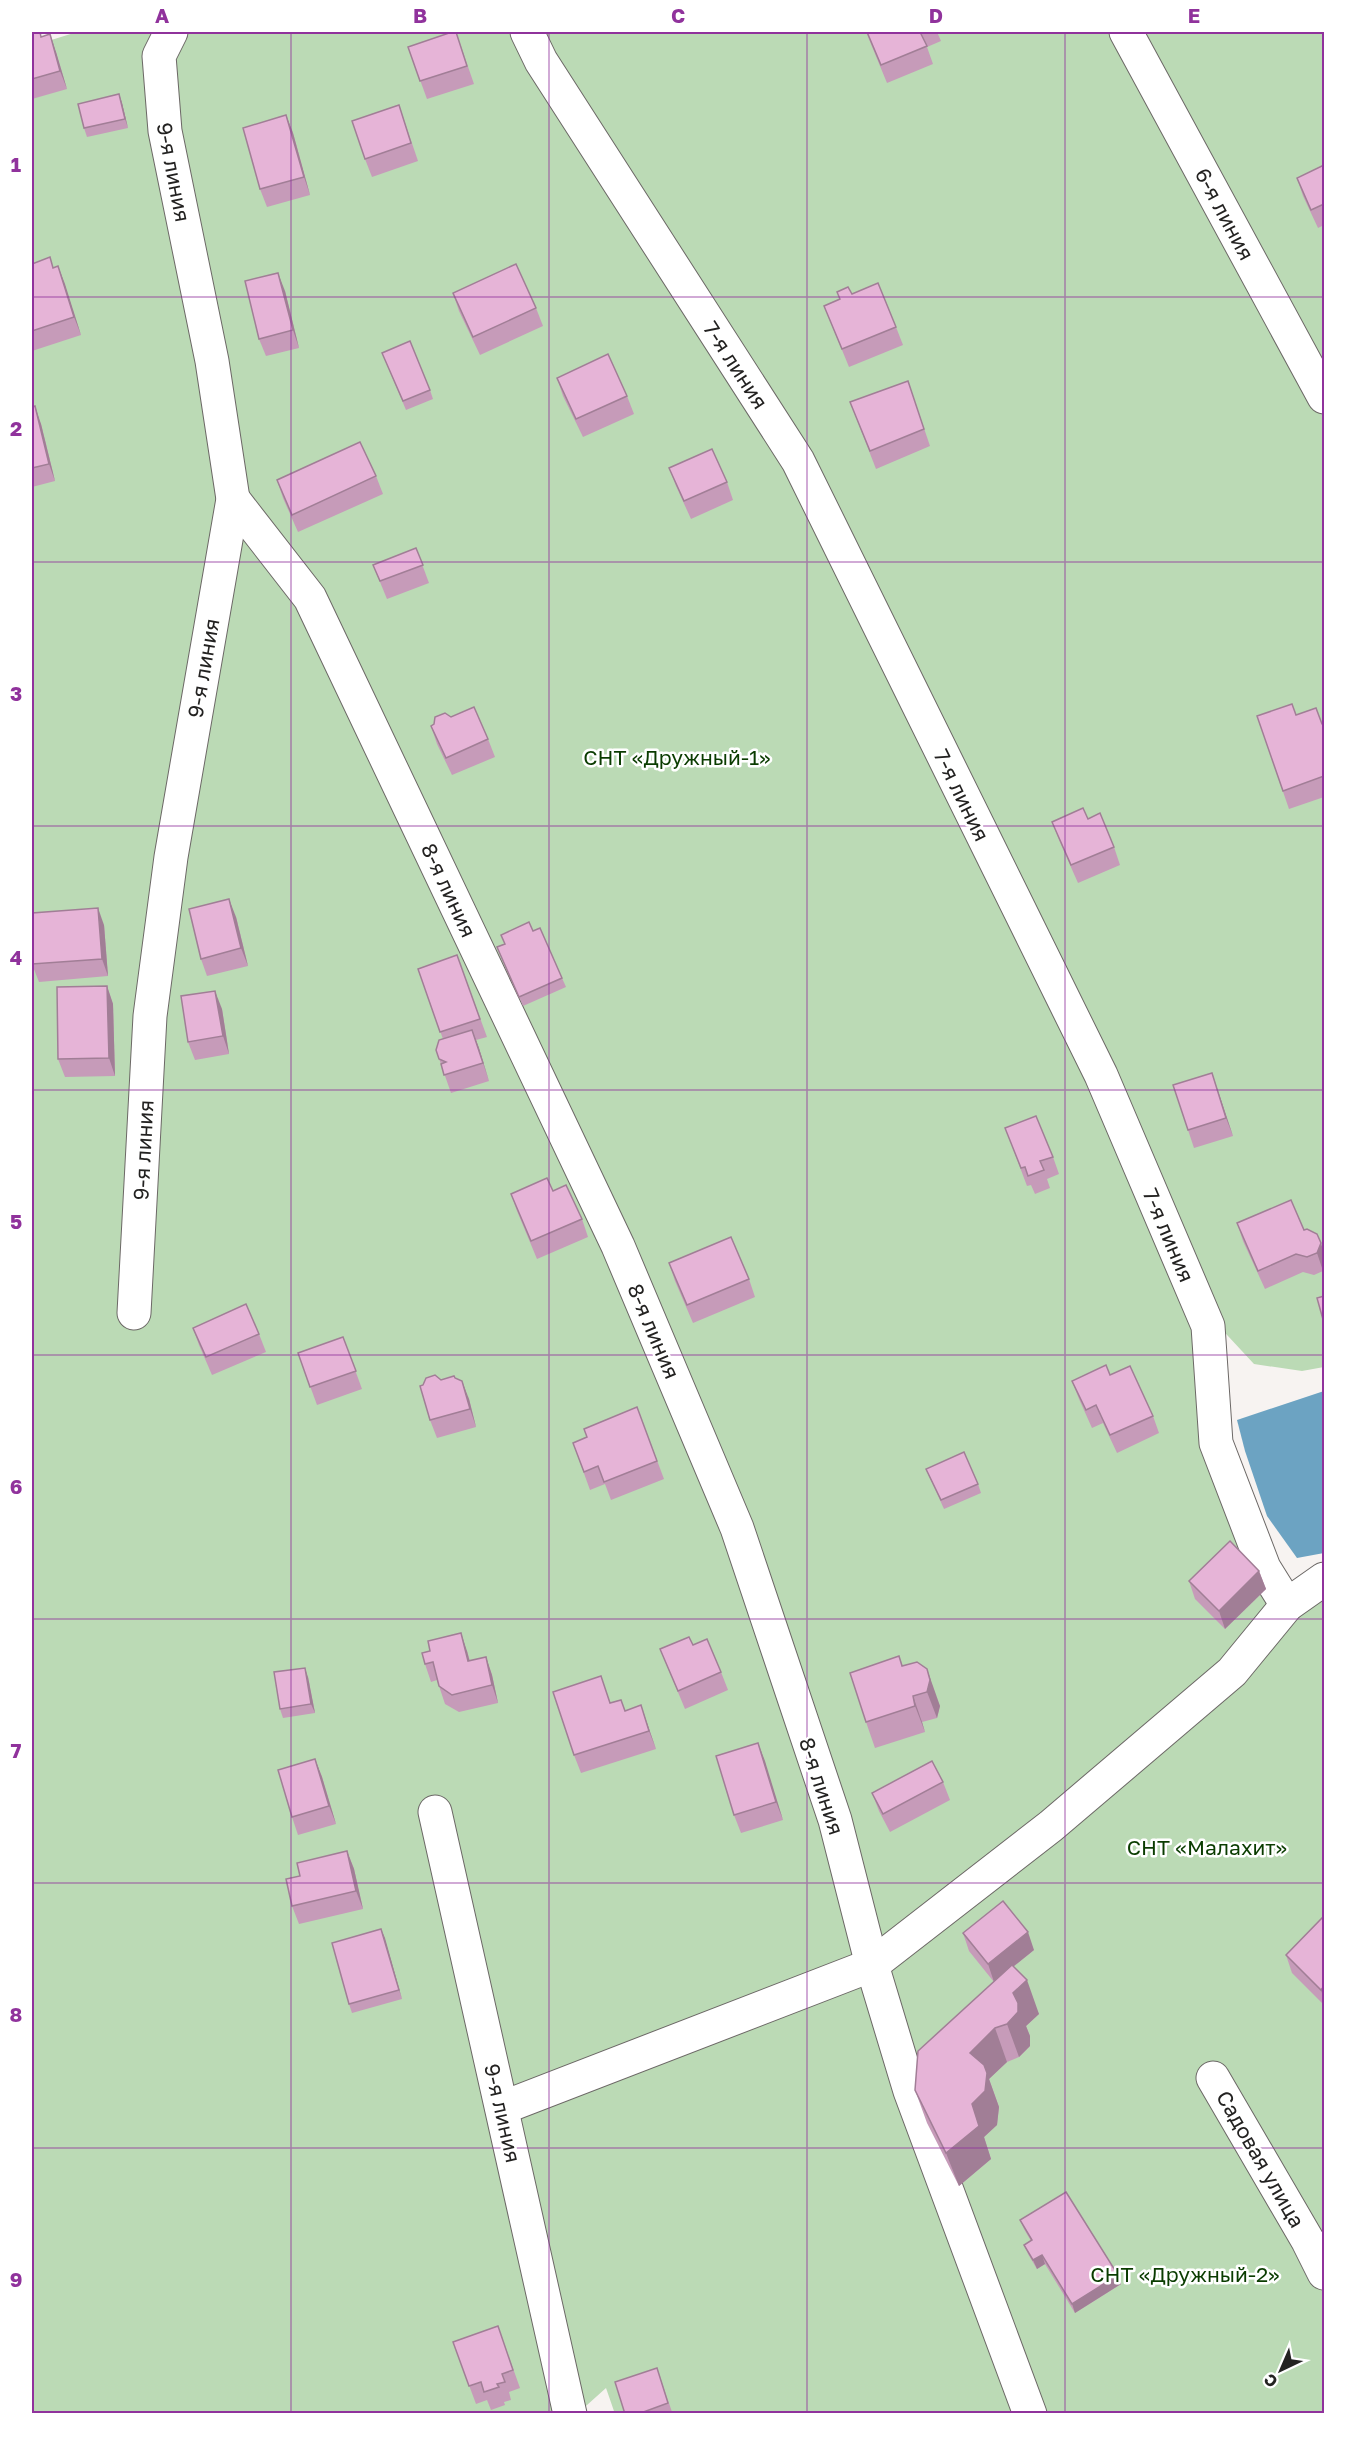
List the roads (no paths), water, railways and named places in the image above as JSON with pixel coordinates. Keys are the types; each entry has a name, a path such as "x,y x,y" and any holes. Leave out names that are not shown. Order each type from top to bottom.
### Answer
{"street":[{"name":"9-я линия","path":"134,1313 150,1016 171,856 233,499 212,361 165,131 159,56 171,32"},
{"name":"7-я линия","path":"526,32 541,61 798,461 1101,1075 1208,1326 1216,1443 1264,1568 1287,1605"},
{"name":"6-я линия","path":"1126,32 1324,397"},
{"name":"8-я линия","path":"233,499 310,598 620,1251 736,1528 835,1820 872,1965 910,2091 1030,2414"},
{"path":"502,2108 872,1965 1051,1826 1232,1672 1287,1605 1324,1579"},
{"name":"9-я линия","path":"435,1812 570,2414"},
{"name":"Садовая улица","path":"1213,2078 1308,2241 1324,2273"}],"water":[{"path":"1324,1391 1324,1553 1297,1558 1267,1516 1237,1420"}],"park label":[{"name":"СНТ «Дружный-1»","path":"677,757"},
{"name":"СНТ «Малахит»","path":"1207,1847"},
{"name":"СНТ «Дружный-2»","path":"1185,2274"}]}
